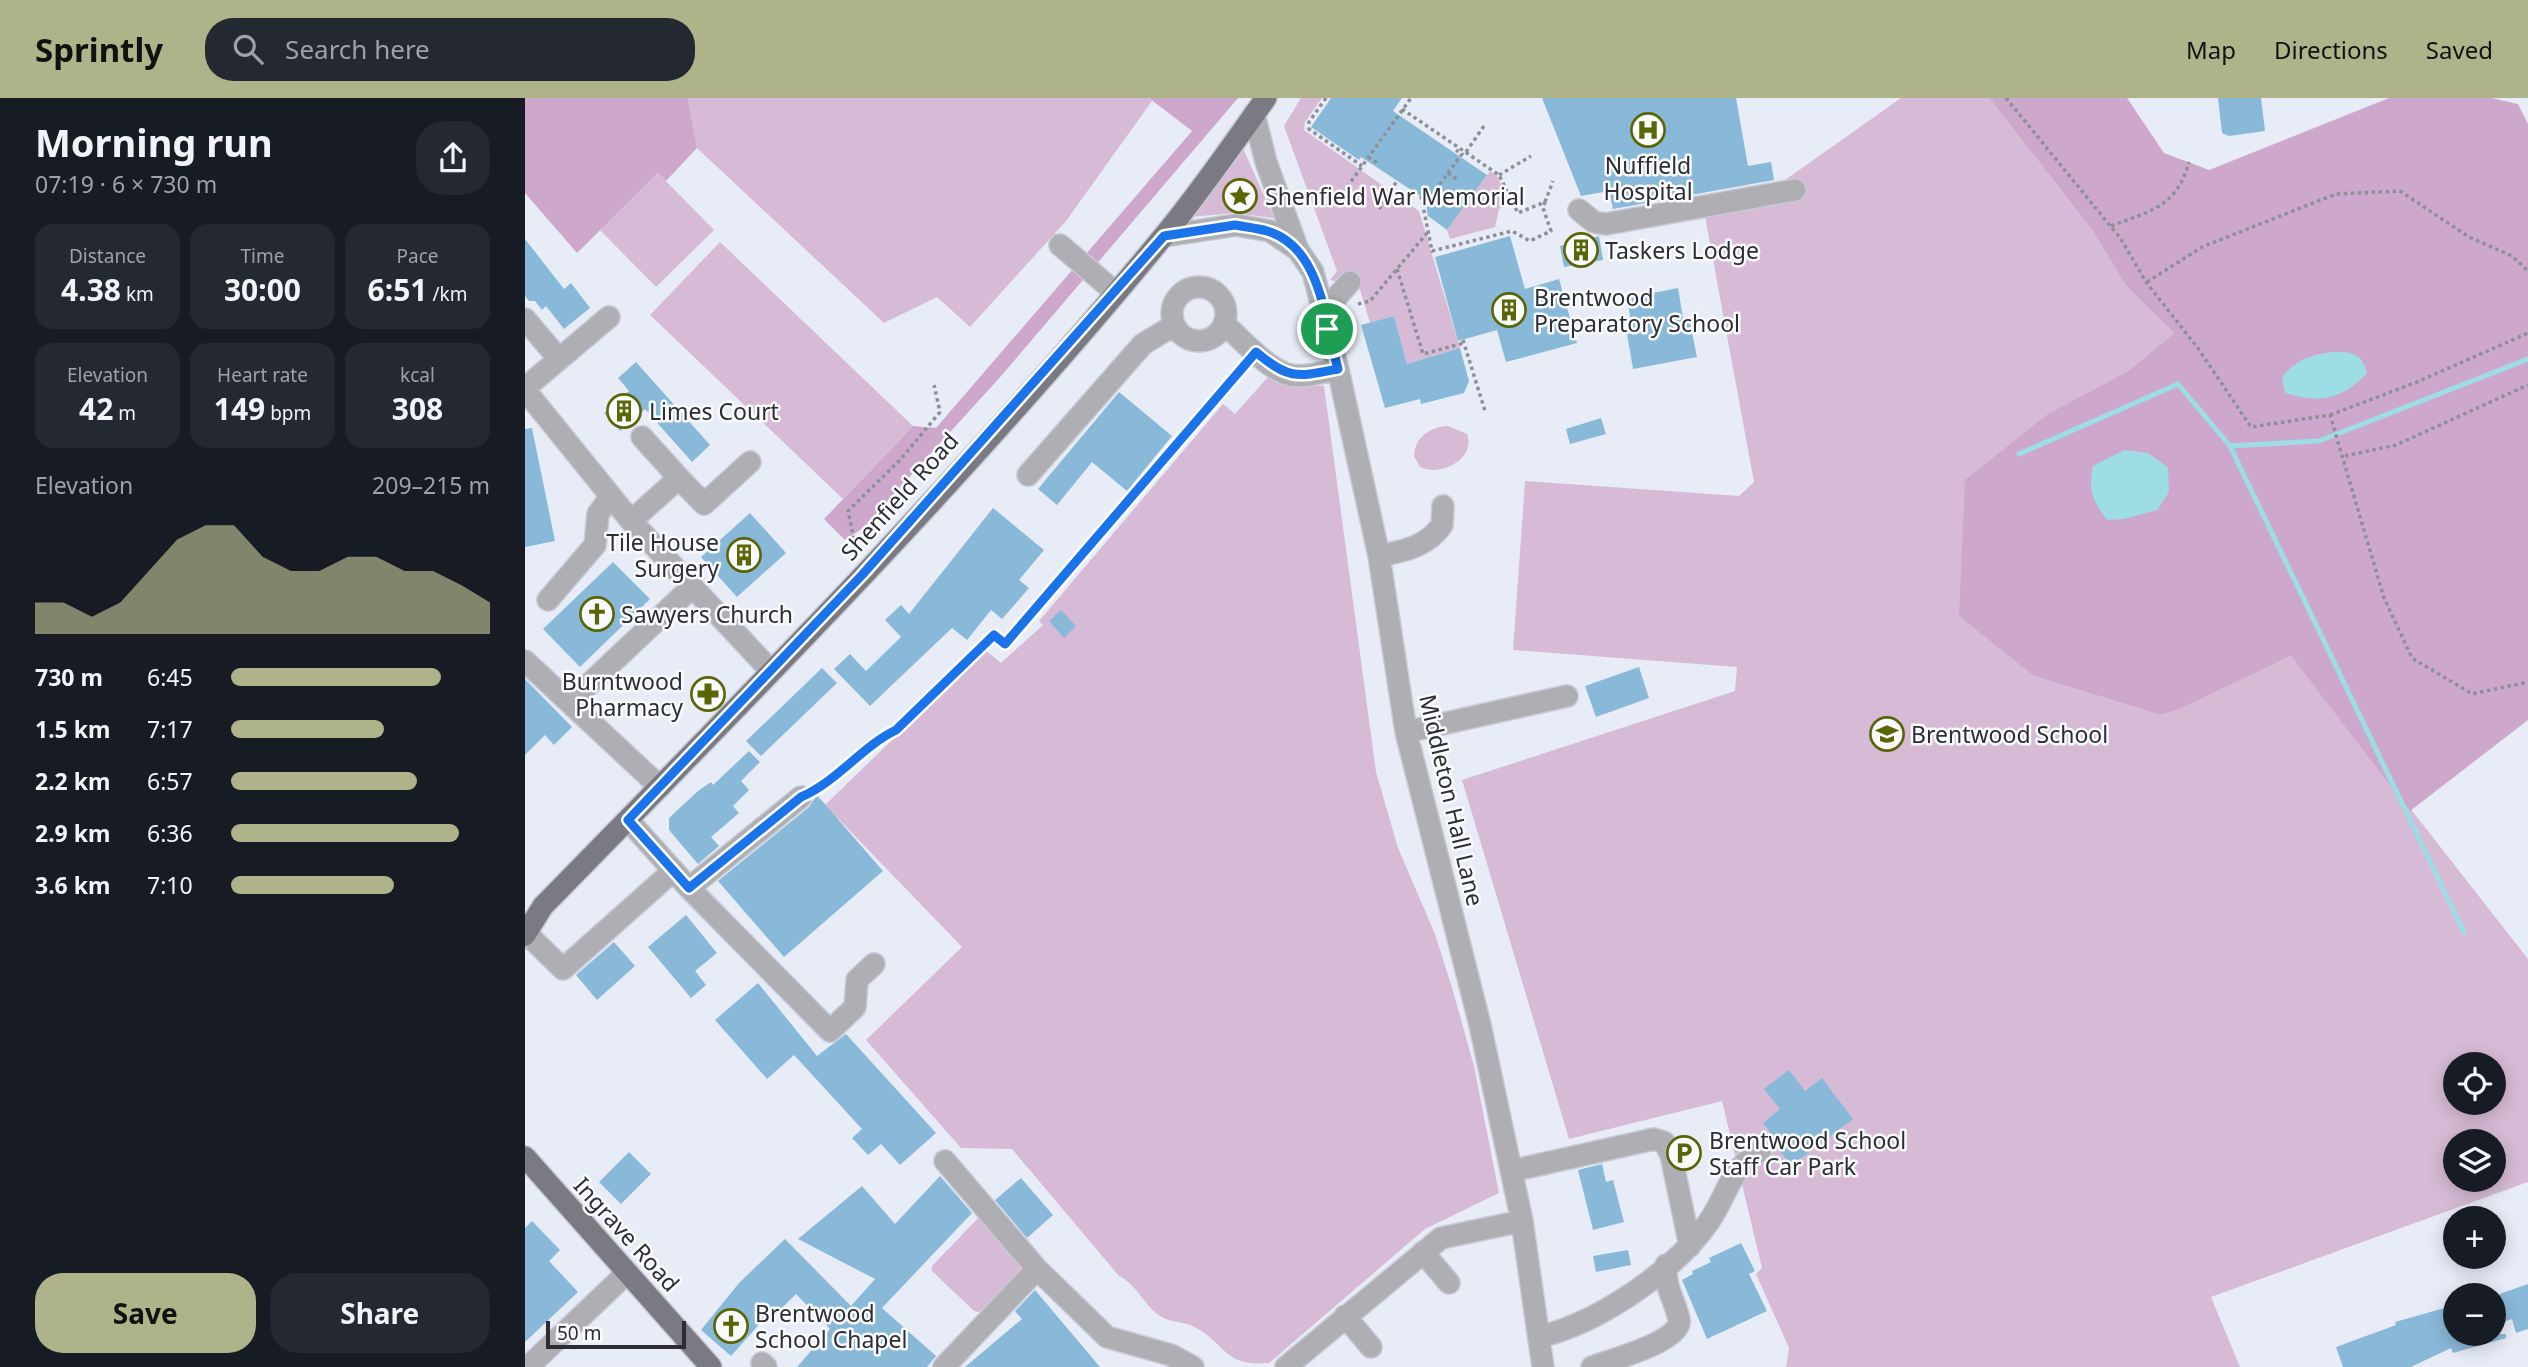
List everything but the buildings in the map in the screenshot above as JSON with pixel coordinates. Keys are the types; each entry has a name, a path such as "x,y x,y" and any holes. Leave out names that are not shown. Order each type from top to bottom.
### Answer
{"main road":[{"name":"Shenfield Road","path":"525,930 543,906 862,575 1116,293 1164,236 1260,106"},
{"name":"Ingrave Road","path":"527,1162 704,1364"}],"street":[{"name":"Middleton Hall Lane","path":"1260,106 1266,162 1298,250 1313,272 1338,369 1379,556 1406,732 1477,1013 1522,1222 1543,1367"},
{"path":"1579,210 1594,222 1607,224 1795,190"},
{"name":"Middleton Hall Lane","path":"1164,236 1235,225 1270,231 1298,250"},
{"path":"1060,245 1116,293"},
{"path":"1321,304 1333,301 1350,282"},
{"path":"1196,288 1217,292 1226,311 1225,325 1213,338 1196,341 1182,337 1173,326 1171,310 1176,297 1184,290 1196,288"},
{"path":"609,317 525,389 533,416 611,496 691,588 771,671"},
{"path":"525,319 559,359"},
{"path":"1225,325 1288,375 1308,375 1338,369"},
{"path":"1028,475 1143,344 1173,326"},
{"path":"642,437 704,504 750,462"},
{"path":"631,521 679,478"},
{"path":"548,600 595,545 598,514 611,496"},
{"path":"1379,556 1415,548 1427,541 1442,525 1443,506"},
{"path":"585,688 691,588"},
{"path":"525,662 660,787"},
{"path":"1406,732 1567,696"},
{"path":"689,888 801,797"},
{"path":"628,820 689,888 830,1031 855,1007 857,980 874,964"},
{"path":"525,930 563,969 673,871"},
{"path":"1511,1171 1654,1139 1664,1142 1671,1155 1690,1246"},
{"path":"1538,1337 1569,1330 1631,1294 1690,1246 1719,1207 1735,1170 1760,1151"},
{"path":"945,1161 1037,1269 1107,1337 1171,1355 1193,1367"},
{"path":"1286,1367 1345,1315 1441,1238 1522,1222"},
{"path":"1423,1252 1449,1283"},
{"path":"1592,1367 1664,1340 1677,1330 1679,1320 1668,1292 1666,1265"},
{"path":"944,1367 1037,1269"},
{"path":"528,1367 627,1273"},
{"path":"1345,1315 1371,1347"}],"path":[{"path":"1326,98 1309,122 1309,129 1362,166"},
{"path":"1347,187 1411,98"},
{"path":"2006,98 2111,226 2146,282 2197,347 2251,427 2330,415 2417,382 2528,332"},
{"path":"1402,109 1499,175 1518,213 1545,202"},
{"path":"1466,152 1484,126"},
{"path":"1424,208 1462,154 1456,150"},
{"path":"1499,175 1531,156"},
{"path":"1368,157 1379,164"},
{"path":"2111,226 2157,208 2183,185 2189,162"},
{"path":"1448,173 1458,180"},
{"path":"1379,209 1397,181"},
{"path":"1432,251 1512,232 1530,241 1552,231 1543,208 1553,181"},
{"path":"2146,282 2202,247 2336,194 2400,191 2469,237 2512,256 2528,271"},
{"path":"1421,196 1434,257"},
{"path":"1355,305 1370,301 1429,232"},
{"path":"1397,269 1423,355 1463,341 1485,411"},
{"path":"801,797 819,789 880,738 896,730 994,635 1005,644 1256,352"},
{"path":"862,575 848,511 901,459 940,412 934,385"},
{"path":"2344,456 2396,445 2528,386"},
{"path":"2330,415 2384,598 2412,658 2472,694 2528,682"}],"shaded area":[{"path":"525,98 688,98 697,148 666,181 658,173 577,253 525,193"},
{"path":"688,98 1149,98 1152,101 1066,221 970,327 937,297 884,323 697,148"},
{"path":"1149,98 1238,98 1002,375 863,528 845,540 824,519 913,426 936,428 1192,131"},
{"path":"1301,98 1322,98 1305,122 1304,130 1419,211 1460,348 1407,364 1394,316 1370,323 1359,286 1330,280 1337,271 1284,126"},
{"name":"Brentwood School","path":"1901,98 1989,98 2092,230 2126,286 2174,333 2128,371 2049,413 2034,676 2160,715 2178,710 2291,656 2528,959 2528,1182 2506,1190 2506,1129 2443,1129 2443,1192 2500,1192 2462,1206 2443,1206 2443,1213 2211,1297 2240,1367 1786,1367 1789,1348 1756,1274 1762,1268 1722,1101 1569,1139 1462,780 1735,691 1737,667 1513,650 1525,481 1739,496 1754,482 1702,200 1775,187"},
{"path":"1989,98 2127,98 2164,153 2209,170 2389,98 2492,98 2518,104 2528,124 2528,720 2410,811 2291,656 2178,710 2160,715 2034,676 1959,616 1965,480 2049,413 2128,371 2174,333 2126,286 2092,230"},
{"path":"1242,146 1274,218 1234,213 1191,217"},
{"path":"1490,171 1497,176 1511,203 1499,209 1495,227 1450,239 1447,230"},
{"path":"658,173 714,230 656,287 600,230"},
{"path":"720,242 913,426 843,499 650,315"},
{"path":"1268,377 1303,385 1324,386 1376,772 1398,848 1435,934 1453,991 1474,1066 1499,1193 1425,1229 1269,1363 1254,1363 1243,1362 1227,1354 1193,1326 1166,1319 1156,1313 1126,1280 1119,1276 1012,1149 961,1148 866,1040 962,947 825,805 985,650 1001,663 1043,625 1039,621 1223,404 1235,414"},
{"path":"1448,426 1467,434 1466,452 1461,459 1446,468 1428,470 1420,467 1414,456 1420,438 1435,428"},
{"path":"980,1216 1028,1269 979,1312 974,1311 932,1271 932,1266"}],"water":[{"path":"2335,352 2356,355 2363,362 2367,373 2348,389 2329,397 2308,398 2285,393 2282,377 2293,366 2312,356"},
{"path":"2124,450 2148,453 2168,467 2169,492 2157,510 2124,519 2107,520 2093,494 2093,466"}],"waterway":[{"path":"2230,446 2319,441 2528,359"},
{"path":"2019,454 2178,384 2230,446 2464,932"}],"place":[{"name":"Nuffield Hospital","path":"1648,130"},
{"name":"Shenfield War Memorial","path":"1240,196"},
{"name":"Taskers Lodge","path":"1581,250"},
{"name":"Brentwood Preparatory School","path":"1509,310"},
{"name":"Limes Court","path":"624,411"},
{"name":"Tile House Surgery","path":"744,555"},
{"name":"Sawyers Church","path":"597,614"},
{"name":"Burntwood Pharmacy","path":"708,694"},
{"name":"Brentwood School","path":"1887,734"},
{"name":"Brentwood School Staff Car Park","path":"1684,1153"},
{"name":"Brentwood School Chapel","path":"731,1326"}],"route":[{"path":"1235,225 1270,231 1298,250 1313,272 1327,329 1338,369 1308,375 1288,375 1256,352 1005,644 994,635 896,730 880,738 819,789 801,797 689,888 628,820 954,475 1164,236 1235,225"}]}
